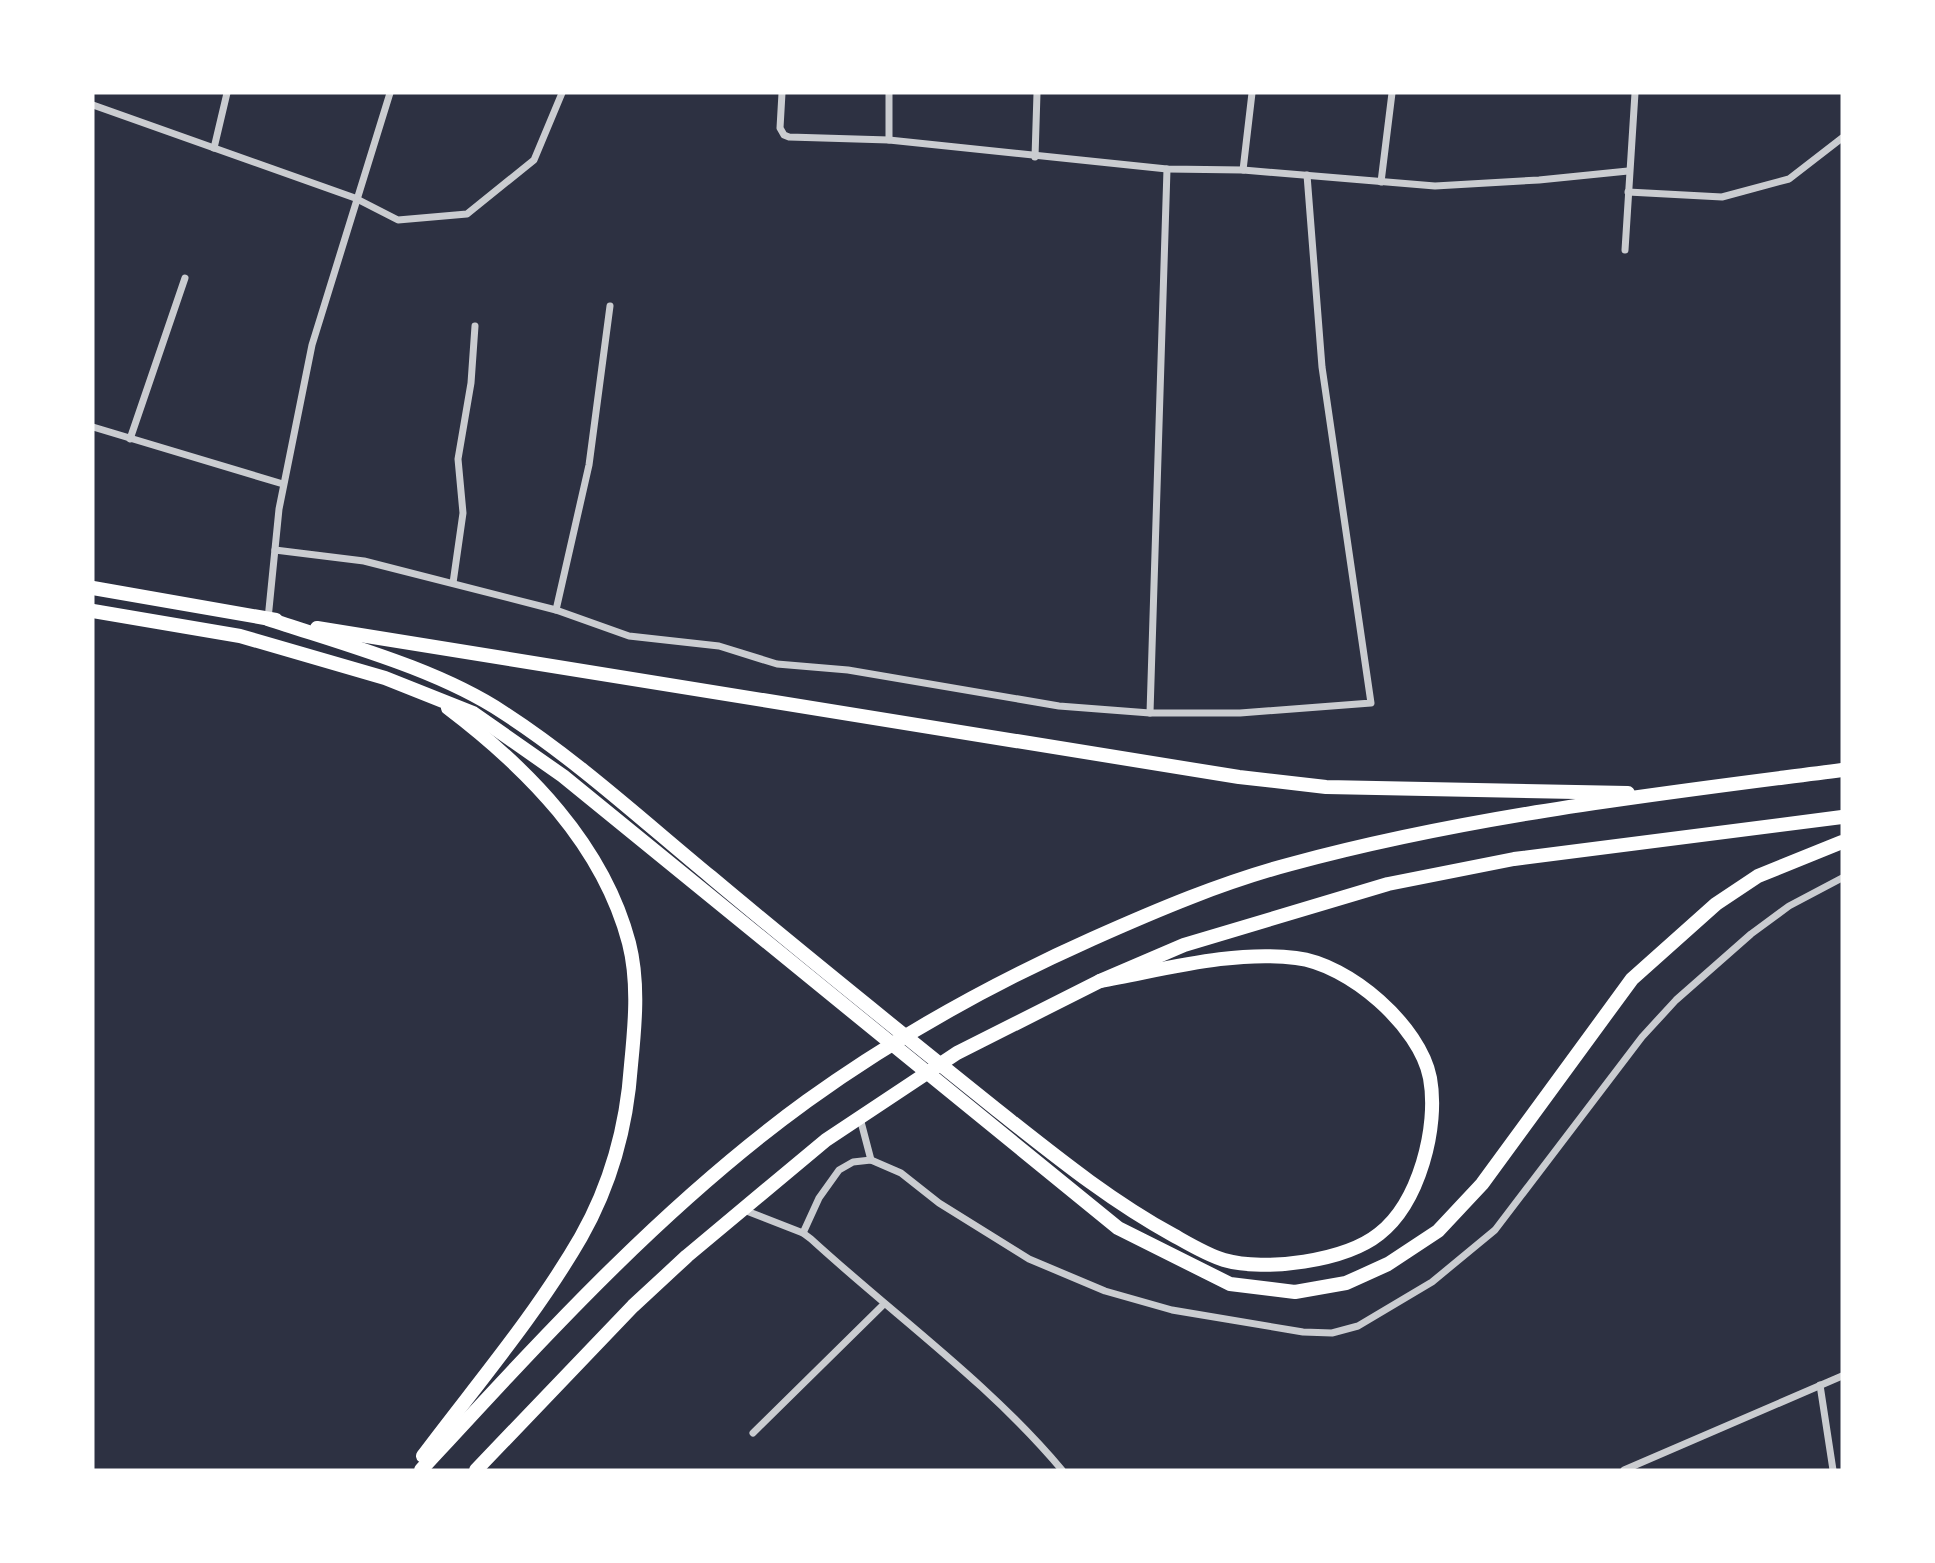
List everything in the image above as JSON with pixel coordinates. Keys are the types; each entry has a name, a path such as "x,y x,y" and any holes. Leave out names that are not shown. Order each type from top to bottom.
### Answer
{"highway":[{"path":"93,588 572,671 1251,779 1365,789 1657,794"},
{"path":"93,611 240,636 331,660 473,713 563,776 962,1090 1117,1203 1226,1261 1270,1264 1336,1256 1379,1234 1404,1202 1422,1169 1430,1127 1430,1076 1406,1028 1380,1000 1335,969 1299,958 1214,961 1100,981"},
{"path":"268,619 451,684 499,709 550,744 880,1025"},
{"path":"413,1470 530,1316 582,1235 618,1149 629,1090 635,1004 629,945 622,922 611,894 568,822 538,784 501,750 430,695"},
{"path":"421,1470 607,1273 727,1165 845,1075 989,986 1164,906 1288,864 1364,845 1657,794 1842,770"},
{"path":"477,1470 633,1306 742,1209 826,1140 957,1053 1100,981 1184,945 1388,884 1514,859 1842,817"},
{"path":"962,1090 1118,1227 1175,1258 1230,1283 1243,1285 1295,1292 1346,1283 1388,1264 1438,1231 1482,1184 1625,988 1673,942 1716,904 1758,876 1842,842"}],"street":[{"path":"214,148 227,93"},
{"path":"268,619 284,484 312,345 343,250 355,198 390,93"},
{"path":"93,105 355,198 398,220 467,214 534,160 562,93"},
{"path":"782,93 780,128 784,135 889,141 1167,169 1243,170 1435,186 1628,171"},
{"path":"889,93 889,141"},
{"path":"1035,157 1037,93"},
{"path":"1243,170 1252,93"},
{"path":"1381,181 1392,93"},
{"path":"1625,250 1635,93"},
{"path":"1628,192 1722,197 1789,179 1842,138"},
{"path":"1150,713 1167,169"},
{"path":"275,550 364,561 556,610 629,636 719,646 777,664 848,670 1059,706 1150,713 1240,713 1371,703 1322,367 1307,175"},
{"path":"130,439 185,278"},
{"path":"556,610 589,465 610,306"},
{"path":"453,583 463,513 458,459 471,383 475,326"},
{"path":"93,427 284,484"},
{"path":"803,1233 819,1198 839,1171 853,1161 871,1160 901,1172 939,1203 995,1235 1029,1259 1105,1291 1202,1316 1303,1332 1347,1330 1369,1321 1432,1282 1476,1247 1512,1211 1658,1018 1751,934 1797,901 1842,878"},
{"path":"860,1117 871,1160"},
{"path":"742,1209 803,1233 884,1304 971,1374 1030,1432 1062,1470"},
{"path":"753,1433 884,1304"},
{"path":"1624,1470 1842,1376"},
{"path":"1820,1385 1833,1470"}]}
